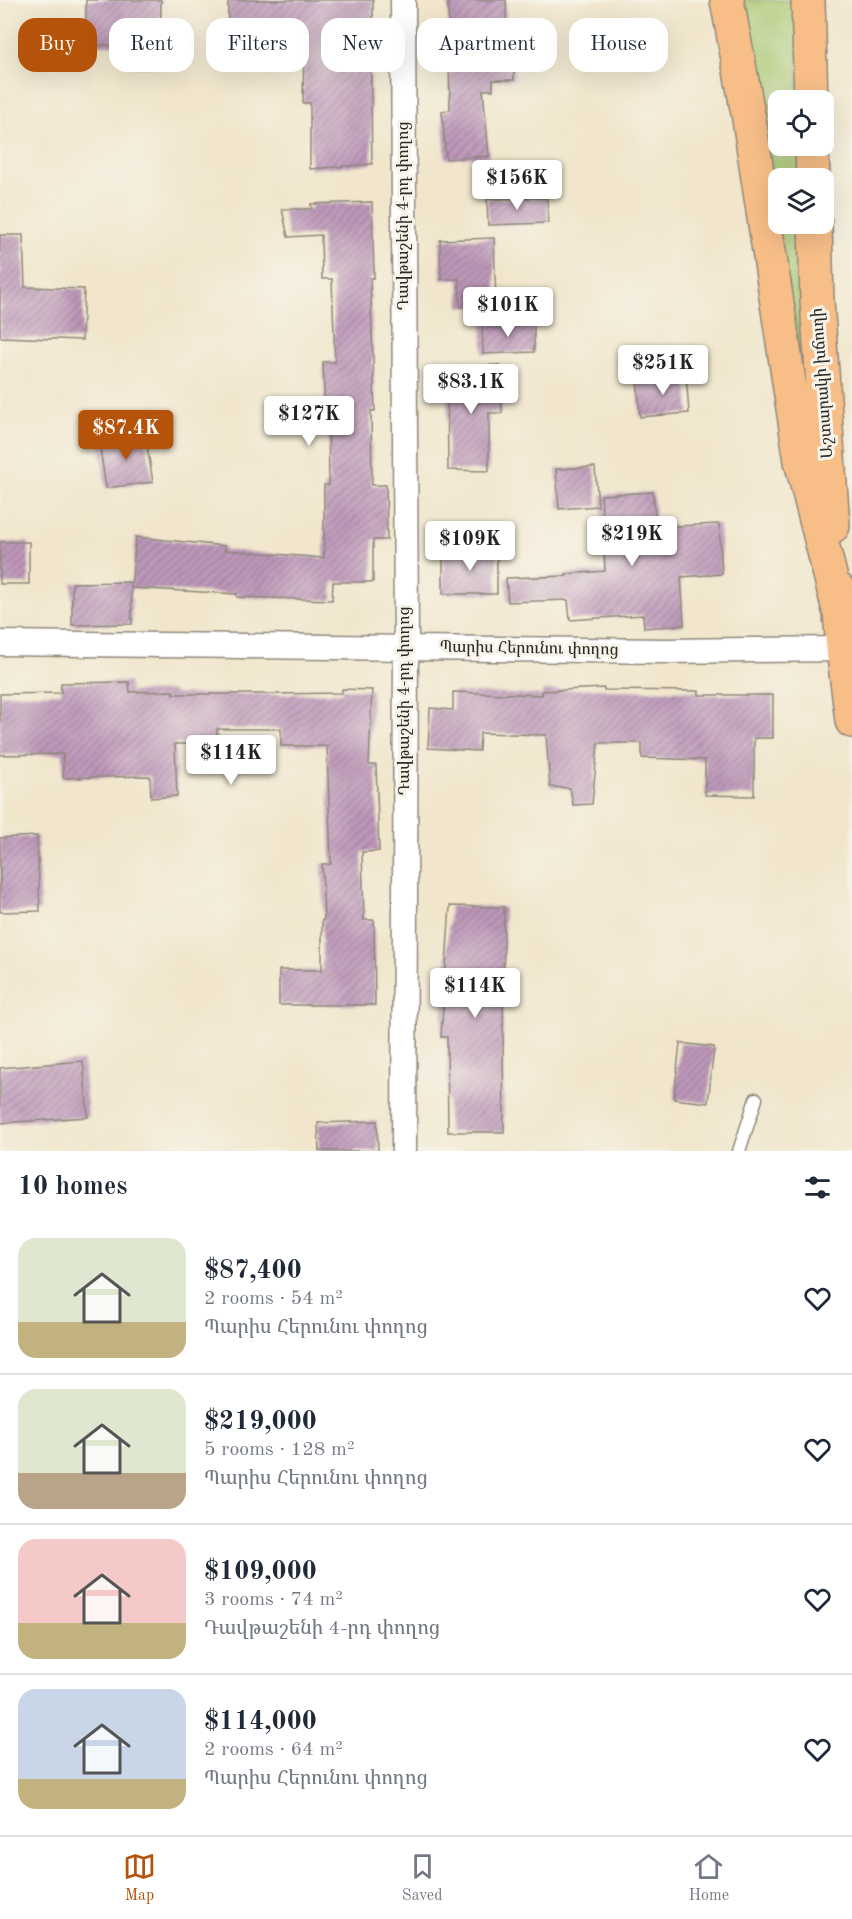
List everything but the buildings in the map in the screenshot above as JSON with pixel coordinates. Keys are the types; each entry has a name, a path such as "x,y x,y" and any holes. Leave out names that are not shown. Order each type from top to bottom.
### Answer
{"main road":[{"path":"727,0 749,119 801,461 839,610"},
{"path":"808,0 811,90"},
{"name":"Աշտարակի խճուղի","path":"815,234 817,301 839,610 852,722"}],"street":[{"name":"Դավթաշենի 4-րդ փողոց","path":"403,0 406,647 404,1151"},
{"name":"Պարիս Հերունու փողոց","path":"0,643 665,651 843,649"}],"lane":[{"path":"739,1151 756,1099"}],"green space":[{"path":"740,0 797,0 799,90 768,90 768,156 800,156 801,168 768,168 768,171"},
{"path":"778,234 802,234 805,397"}]}
